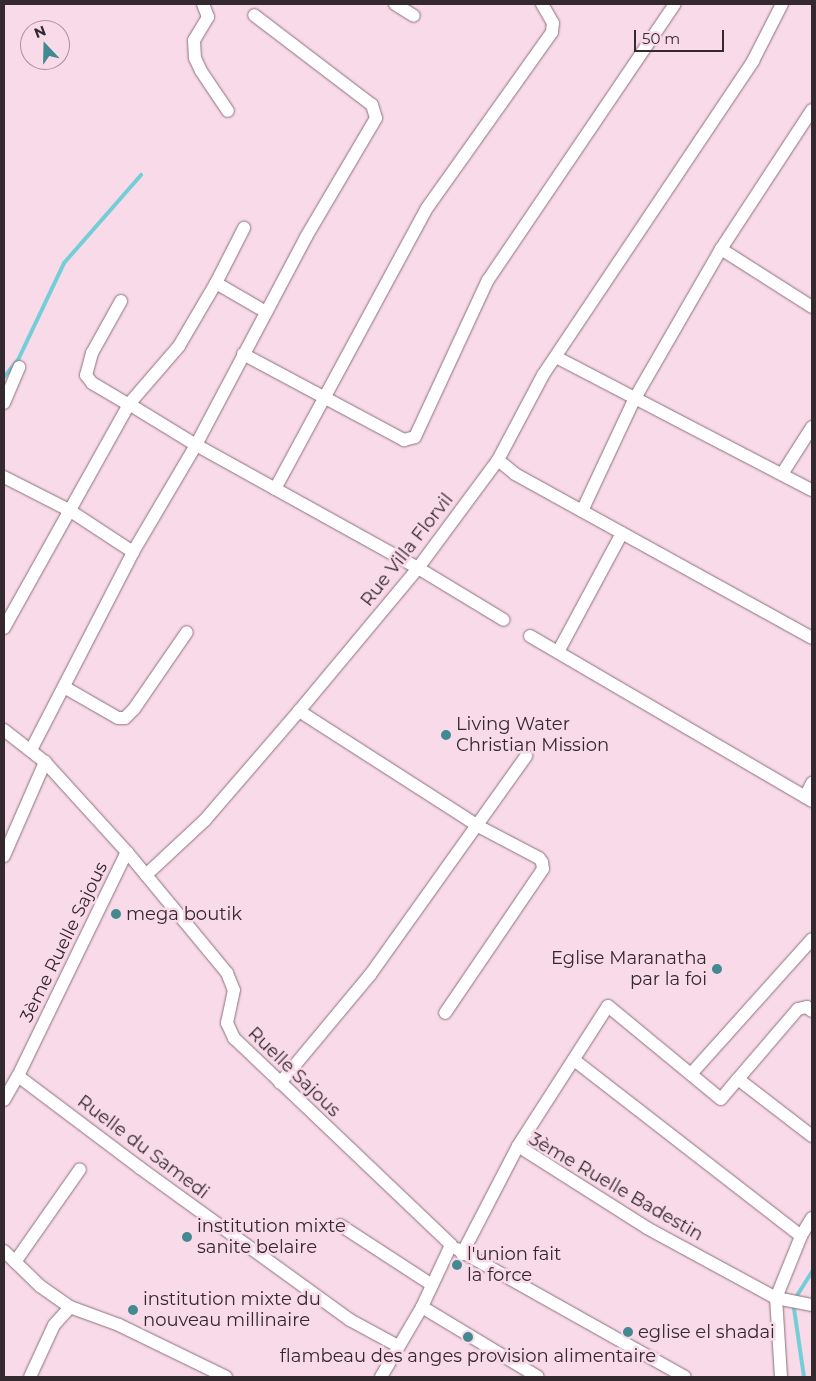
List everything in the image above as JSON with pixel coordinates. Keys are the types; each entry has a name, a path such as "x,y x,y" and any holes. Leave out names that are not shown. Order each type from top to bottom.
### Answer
{"street":[{"path":"203,4 208,17 194,40 195,58 201,71 228,111"},
{"path":"395,4 414,16"},
{"path":"275,489 427,208 552,32 553,23 542,4"},
{"path":"243,354 325,396 404,440 415,437 488,280 675,4"},
{"name":"Rue Villa Florvil","path":"146,875 205,820 298,711 418,568 498,460 543,375 753,60 782,4"},
{"path":"31,750 133,552 196,445 306,237 373,123 376,113 372,105 254,15"},
{"path":"582,511 635,398 722,249 812,110"},
{"path":"4,628 129,405 179,346 216,283 244,228"},
{"path":"722,249 812,307"},
{"path":"216,283 266,312"},
{"path":"121,301 92,353 86,375 92,383 196,445 418,568 504,620"},
{"path":"556,358 812,490"},
{"path":"4,403 18,367"},
{"path":"782,474 812,427"},
{"path":"498,460 515,474 812,638"},
{"path":"4,477 69,510 133,552"},
{"path":"558,652 622,533"},
{"path":"64,687 118,718 125,718 187,632"},
{"path":"530,636 808,799 812,783"},
{"path":"298,711 478,826 539,858 543,869 445,1013"},
{"name":"Ruelle Sajous","path":"4,730 45,762 127,852 227,973 234,990 227,1024 228,1030 280,1083 462,1254 686,1377"},
{"path":"280,1083 370,975 478,826 526,756"},
{"path":"4,856 45,762"},
{"name":"3ème Ruelle Sajous","path":"4,1100 18,1076 127,852"},
{"path":"691,1074 812,939"},
{"path":"518,1146 608,1006 721,1099 798,1009 807,1007 812,1011"},
{"path":"574,1060 801,1236"},
{"name":"Ruelle du Samedi","path":"18,1076 140,1168 350,1320 398,1346"},
{"path":"738,1079 812,1136"},
{"name":"3ème Ruelle Badestin","path":"462,1254 518,1146 647,1228 788,1300 812,1306"},
{"path":"15,1262 80,1169"},
{"path":"781,1377 788,1300 801,1236 812,1218"},
{"path":"340,1225 432,1285"},
{"path":"381,1377 422,1307 451,1245"},
{"path":"4,1251 40,1286 70,1307 119,1325 226,1377"},
{"path":"30,1377 54,1325 70,1307"},
{"path":"422,1307 538,1377"}],"waterway":[{"path":"4,377 18,360 64,263 141,175"},
{"path":"804,1377 793,1302 812,1272"}],"place":[{"name":"Living Water Christian Mission","path":"446,735"},
{"name":"mega boutik","path":"116,914"},
{"name":"Eglise Maranatha par la foi","path":"717,969"},
{"name":"institution mixte sanite belaire","path":"187,1237"},
{"name":"l'union fait la force","path":"457,1265"},
{"name":"institution mixte du nouveau millinaire","path":"133,1310"},
{"name":"eglise el shadai","path":"628,1332"},
{"name":"flambeau des anges provision alimentaire","path":"468,1337"}]}
